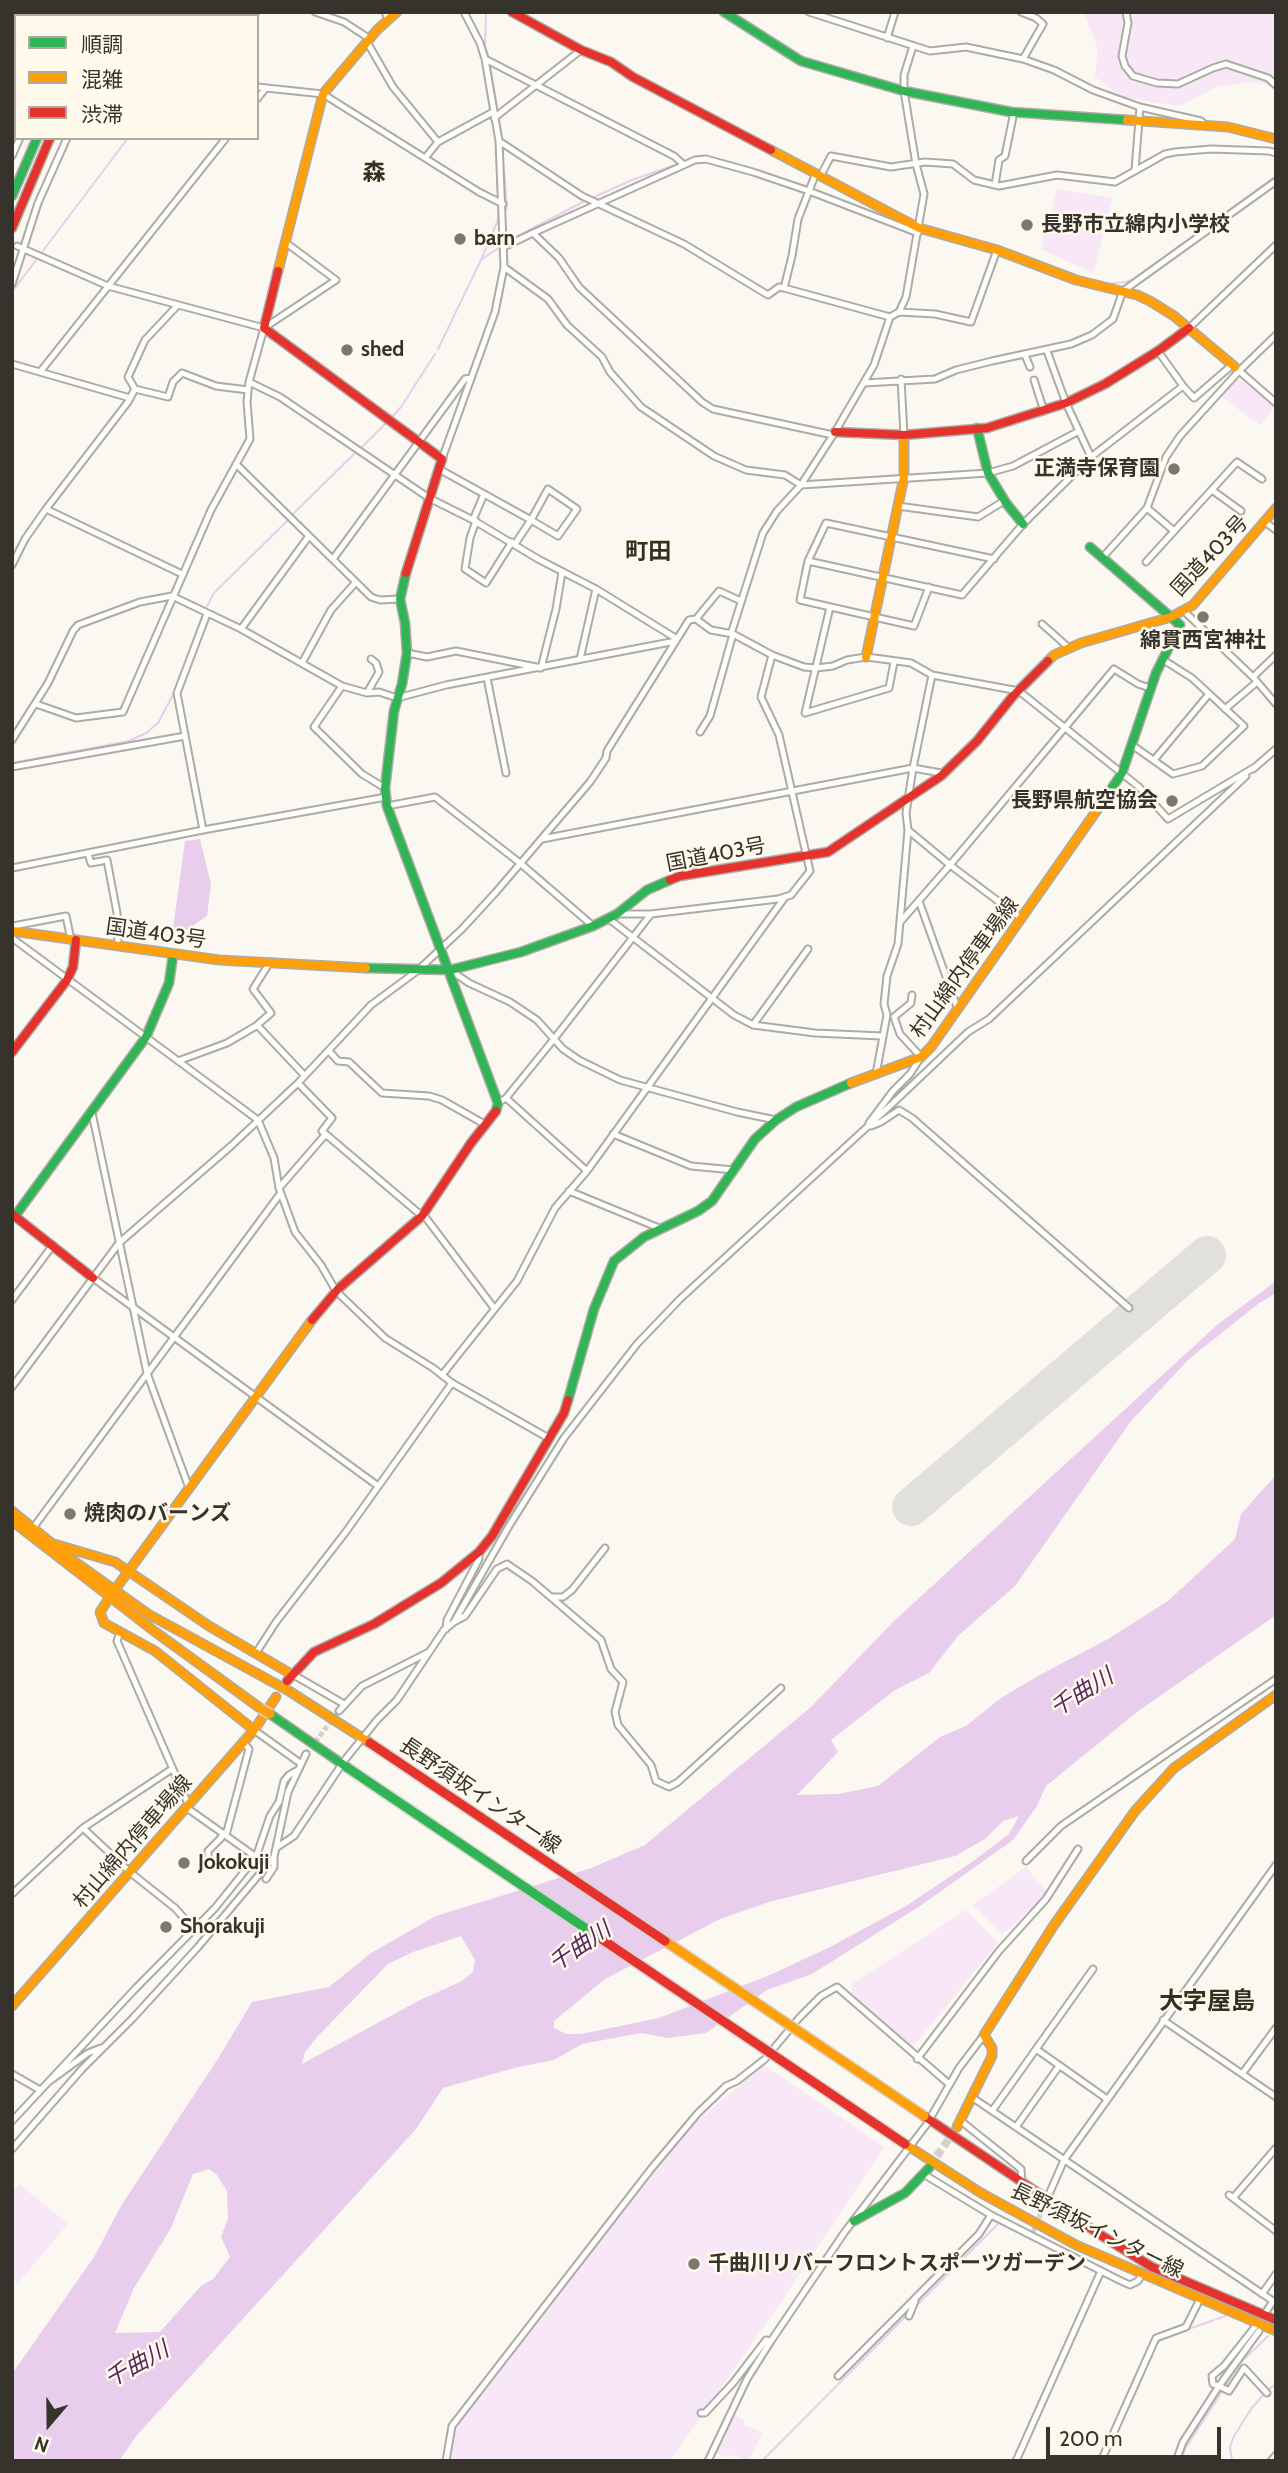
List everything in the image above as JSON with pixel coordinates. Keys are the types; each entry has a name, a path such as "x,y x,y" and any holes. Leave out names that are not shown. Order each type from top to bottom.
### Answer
{"main road":[{"path":"254,1730 172,1663 104,1623 100,1616 103,1605 336,1291 423,1215 502,1101 441,948 386,797 397,698 407,653 400,599 412,550 441,464 420,441 264,328 323,94 386,16 397,12"},
{"path":"512,12 819,174 918,231 997,250 1076,279 1150,301 1174,316 1235,368"},
{"path":"724,12 801,61 904,91 1014,112 1228,127 1276,139"},
{"path":"12,197 36,140"},
{"path":"12,228 49,140"},
{"path":"834,433 904,435 987,428 1066,403 1128,371 1189,328"},
{"path":"976,428 988,473 1023,524"},
{"path":"866,657 904,477 904,435"},
{"name":"国道403号","path":"12,930 173,955 417,971 450,970 521,952 593,926 613,917 647,890 680,876 828,852 910,799 943,774 977,741 1054,655 1068,647 1171,617 1193,605 1276,508"},
{"path":"1090,547 1180,625"},
{"name":"村山綿内停車場線","path":"289,1677 314,1652 374,1624 441,1583 479,1552 492,1536 564,1413 594,1309 614,1261 625,1250 659,1228 698,1211 712,1201 755,1139 776,1120 832,1090 876,1076 921,1056 931,1048 1122,773 1150,688 1180,625"},
{"path":"12,1052 67,980 73,967 73,940"},
{"path":"93,1278 14,1215 146,1037 169,983 173,955"},
{"name":"長野須坂インター線","path":"12,1511 51,1547"},
{"name":"長野須坂インター線","path":"12,1521 51,1547 260,1708 907,2146 981,2193 1076,2245 1200,2300 1261,2323 1276,2320"},
{"path":"12,1527 28,1539 51,1547 103,1557 209,1626 256,1653 289,1677"},
{"name":"長野須坂インター線","path":"112,1594 289,1691 1152,2267 1276,2331"},
{"path":"959,2124 992,2056 992,2048 984,2035 1054,1925 1135,1811 1174,1768 1276,1695"},
{"name":"村山綿内停車場線","path":"12,2006 254,1730 276,1697"},
{"path":"854,2221 905,2193 927,2172"}],"street":[{"path":"315,12 344,22 369,40 393,87 438,142"},
{"path":"464,12 485,59 499,141 504,267 495,312 441,464 484,494 531,520 558,536 576,509 548,489 531,520 486,583 465,569 470,538 484,494"},
{"path":"809,12 930,51 966,47 1023,59 1054,70 1093,90 1140,107 1201,121 1205,125"},
{"path":"887,38 895,12"},
{"path":"1021,12 1043,24 1023,59"},
{"path":"1126,12 1128,23 1122,56 1125,66 1133,76 1157,83 1178,84 1226,64 1260,74 1276,85"},
{"path":"899,312 906,297 924,194 916,164 904,91 904,75 913,46"},
{"path":"425,158 438,142 494,115 537,86 581,50"},
{"path":"485,59 674,156 684,165"},
{"path":"259,87 323,94 479,192 503,204"},
{"path":"259,97 266,88"},
{"path":"1135,170 1140,107"},
{"path":"995,185 999,160 1005,156 1014,112"},
{"path":"12,156 19,140"},
{"path":"12,284 20,247 66,140"},
{"path":"40,372 224,140"},
{"path":"499,141 598,204 684,244 768,295 779,287 890,317"},
{"path":"784,288 798,219 809,191 831,156 891,167 925,162 953,164 974,180 995,185 1057,176 1115,182 1164,154 1175,152 1211,149 1276,153"},
{"path":"505,247 695,160 706,159 809,191 918,231"},
{"path":"864,383 935,379 956,370 1071,344 1105,327 1113,319 1122,292 1276,181"},
{"path":"533,233 559,258 579,287 702,402 713,409 834,433"},
{"path":"36,704 76,718 123,712 211,510 250,439 249,382 264,328 336,280 285,241"},
{"path":"1189,328 1276,245"},
{"path":"20,247 108,286 264,328"},
{"path":"700,732 710,716 741,601 769,520 801,485 864,383 874,365 890,317 899,312 935,314 971,322 997,250"},
{"path":"504,267 540,292 567,325 602,357 611,372 641,407 663,424 731,465 746,470 785,475 801,485 988,473 1013,466 1079,431"},
{"path":"177,306 145,340 128,377 135,389 168,397 173,382 182,373 216,386 248,390"},
{"path":"1158,351 1194,398 1276,335"},
{"path":"1047,351 1066,403 1091,457"},
{"path":"1025,355 1030,368"},
{"path":"12,364 130,398"},
{"path":"1235,368 1276,403"},
{"path":"1102,558 1147,508 1166,457 1235,368"},
{"path":"333,559 465,379 471,378"},
{"path":"901,379 904,435"},
{"path":"1034,380 1044,411"},
{"path":"249,382 280,397 429,498 596,589 677,640"},
{"path":"808,561 962,595 1023,524 1091,457 1183,386"},
{"path":"12,565 25,539 135,389"},
{"path":"1146,562 1237,462 1262,479"},
{"path":"236,464 375,599 400,599"},
{"path":"1212,490 1241,511"},
{"path":"898,506 978,517 1004,500"},
{"path":"1147,508 1174,531"},
{"path":"46,509 182,574"},
{"path":"1265,522 1276,530"},
{"path":"929,587 914,626 800,600 808,561 826,523 994,559"},
{"path":"241,629 309,536"},
{"path":"541,668 562,572"},
{"path":"302,663 331,610 356,582"},
{"path":"580,659 596,589"},
{"path":"12,1387 119,1244 298,1083 371,1005 417,971 461,929 542,839 600,767 607,751 687,621 696,619 719,592 741,601"},
{"path":"12,740 36,704 78,625 140,602 172,596 241,629 342,685 397,698 677,640"},
{"path":"1180,625 1193,605"},
{"path":"830,607 805,713 889,688 894,662"},
{"path":"203,830 177,693 207,614"},
{"path":"1187,614 1276,704"},
{"path":"696,619 710,630 732,634 804,667 816,668 866,657 911,663 932,675 1019,691 1139,787 1168,818 1255,767"},
{"path":"1042,624 1068,647"},
{"path":"407,653 427,657 456,651 541,668"},
{"path":"613,917 785,897 791,895 810,871 775,724 768,716 761,697 772,654"},
{"path":"1225,709 1276,655"},
{"path":"367,693 379,672 371,659"},
{"path":"1132,745 1173,774 1202,766 1244,726 1192,678 1162,659"},
{"path":"900,922 1114,669 1150,688"},
{"path":"876,1076 887,1015 884,1004 887,975 898,944 908,830 906,813 932,675"},
{"path":"487,678 506,773"},
{"path":"342,685 314,727 386,797"},
{"path":"1154,760 1209,694"},
{"path":"12,767 185,736"},
{"path":"454,1622 564,1437 605,1383 680,1299 968,1032 989,1019 1276,749"},
{"path":"542,839 913,768 943,774"},
{"path":"12,868 386,797 435,797 520,863 593,926"},
{"path":"908,830 1022,919"},
{"path":"88,853 91,863 107,860 117,913 118,946"},
{"path":"442,1375 524,1271 555,1208 587,1171 785,897"},
{"path":"919,901 958,1010"},
{"path":"587,1171 502,1101 652,914"},
{"path":"12,930 13,926 66,916 73,940"},
{"path":"613,917 633,937 734,1015 753,1025 815,1033 882,1036"},
{"path":"12,938 258,1120 274,1158 280,1191 295,1232 321,1265 336,1291 385,1338 452,1383 550,1440"},
{"path":"753,1025 808,949"},
{"path":"178,1061 227,1043 271,1013 253,989 270,962"},
{"path":"450,970 469,983 510,1002 545,1026 554,1039 579,1060 620,1080 776,1120"},
{"path":"868,1126 870,1119 910,1074 921,1056 901,1034 894,1017 911,1003 912,995"},
{"path":"257,1025 304,1075"},
{"path":"329,1051 338,1061 349,1062 382,1093 429,1096 442,1100 485,1125"},
{"path":"298,1083 332,1118 322,1132 423,1215 494,1308"},
{"path":"868,1126 881,1122 900,1110 912,1118 1129,1308"},
{"path":"92,1113 147,1373 189,1488"},
{"path":"612,1134 691,1166 734,1170"},
{"path":"33,1528 280,1191 325,1135"},
{"path":"569,1191 659,1228"},
{"path":"12,1300 53,1245"},
{"path":"93,1278 378,1486"},
{"path":"256,1653 452,1383"},
{"path":"546,1594 556,1598 563,1597 582,1579 605,1548"},
{"path":"446,1629 446,1620 479,1559 479,1552"},
{"path":"276,1848 294,1836 344,1766 397,1700 446,1629 466,1616 497,1569 507,1563 601,1640 611,1670 623,1682 615,1712 618,1725 651,1765 656,1781 668,1787 678,1782 781,1688"},
{"path":"120,1632 117,1642 188,1807 256,1857"},
{"path":"339,1711 362,1686 430,1651"},
{"path":"289,1677 344,1704"},
{"path":"1026,1861 1060,1826 1276,1679"},
{"path":"254,1730 300,1763"},
{"path":"208,1859 208,1851 225,1834 249,1749 243,1742"},
{"path":"266,1879 274,1867 288,1792 306,1754"},
{"path":"12,1894 83,1828 172,1769"},
{"path":"12,2121 215,1908 256,1857 270,1816 279,1802 284,1781 296,1772"},
{"path":"83,1828 131,1873 176,1908 194,1929"},
{"path":"917,2059 999,1951 1041,1906 1077,1849"},
{"path":"12,2149 44,2110 198,1948 275,1857"},
{"path":"1050,2192 1065,2160 1107,2099 1276,1864"},
{"path":"992,2111 1093,1969"},
{"path":"446,2461 452,2426 651,2169 698,2113 726,2086 737,2081 765,2059 821,1996 837,1987 949,2084"},
{"path":"1163,2020 1276,2097"},
{"path":"1242,2074 1276,2028"},
{"path":"708,2461 747,2379 771,2341 984,2035"},
{"path":"46,2083 88,2053 104,2046"},
{"path":"1036,2049 1107,2099"},
{"path":"1016,2127 1059,2066"},
{"path":"12,2074 40,2090"},
{"path":"973,2098 1274,2302 1222,2388 1183,2442 1176,2461"},
{"path":"959,2124 1021,2169 1022,2182"},
{"path":"1276,2148 1231,2196 1276,2231"},
{"path":"927,2172 991,2215 1130,2285 1138,2281 1142,2274"},
{"path":"838,2376 979,2234 991,2215"},
{"path":"1016,2461 1101,2271"},
{"path":"1262,2294 1276,2274"},
{"path":"909,2316 916,2298"},
{"path":"1101,2461 1156,2338 1186,2327 1200,2300"},
{"path":"1261,2323 1212,2376 1213,2384 1229,2391 1244,2368 1266,2392"},
{"path":"701,2413 705,2413 733,2383 766,2340 771,2341"},
{"path":"1271,2461 1276,2455"}],"shaded area":[{"path":"1084,12 1276,12 1276,93 1266,84 1254,82 1219,86 1179,106 1122,97 1095,77 1098,49"},
{"path":"1057,189 1113,198 1093,273 1041,249"},
{"path":"1235,376 1275,406 1260,425 1219,395"},
{"path":"1026,1867 1048,1893 1002,1935 973,1905"},
{"path":"966,1910 998,1943 912,2048 851,1993 852,1984"},
{"name":"千曲川リバーフロントスポーツガーデン","path":"764,2065 884,2147 783,2299 670,2461 448,2461 456,2425 609,2228 696,2122"},
{"path":"19,2184 68,2224 18,2283 12,2278 12,2192"},
{"path":"732,2414 744,2420 744,2425 762,2432 749,2461 714,2452"}],"water":[{"path":"200,839 211,884 207,916 176,937 172,936 185,841"},
{"name":"千曲川","path":"1276,1281 1276,1293 1258,1304 1189,1359 1131,1421 1015,1586 958,1636 929,1673 895,1690 831,1740 838,1752 797,1795 838,1794 878,1786 940,1737 966,1726 1001,1698 1108,1639 1168,1601 1235,1539 1241,1514 1276,1475 1276,1615 1137,1712 1046,1786 1037,1806 1013,1840 920,1906 812,1974 767,1990 706,2033 668,2038 641,2033 582,2044 554,2060 443,2088 416,2129 137,2435 119,2461 12,2461 12,2374 94,2257 121,2206 252,2002 329,1987 371,1953 436,1916 591,1868 645,1845 811,1707 894,1621 1217,1325","holes":["1019,1816 1009,1834 906,1906 830,1947 770,1975 659,2018 581,2034 566,2034 554,2028 554,2021 605,1979 720,1919 769,1902 955,1856 985,1839 1003,1821","461,1936 475,1960 473,1972 460,1982 420,2000 302,2064 305,2052 317,2037 388,1964 413,1952","209,2169 217,2175 227,2191 228,2218 221,2237 230,2257 213,2279 201,2286 160,2332 115,2333 134,2288 171,2228 193,2174"]}],"waterway":[{"path":"486,12 485,45 489,59"},
{"path":"490,65 498,112"},
{"path":"499,118 502,140"},
{"path":"12,292 126,140"},
{"path":"502,145 507,208 503,211"},
{"path":"592,198 678,164"},
{"path":"754,170 802,186"},
{"path":"1008,250 1081,277 1107,284 1126,282 1134,279 1276,176"},
{"path":"508,241 587,200"},
{"path":"481,260 500,215"},
{"path":"882,216 903,224"},
{"path":"925,226 996,246"},
{"path":"438,349 481,260 501,246"},
{"path":"393,416 435,354"},
{"path":"361,448 387,422"},
{"path":"292,515 356,452"},
{"path":"206,608 214,593 288,520"},
{"path":"180,678 202,616"},
{"path":"12,763 129,741 146,733 158,723 174,693"},
{"path":"1258,1885 1276,1861"},
{"path":"915,2307 998,2224"},
{"path":"762,2461 906,2316"},
{"path":"1217,2319 1225,2316"},
{"path":"1166,2337 1214,2320"},
{"path":"1226,2385 1241,2362 1268,2336"},
{"path":"1145,2370 1148,2363"},
{"path":"1121,2423 1143,2373"},
{"path":"1268,2390 1276,2384"},
{"path":"1181,2461 1185,2449 1223,2390"},
{"path":"1232,2461 1230,2447 1233,2438 1264,2394"}],"runway":[{"path":"911,1507 1207,1255"}],"tunnel":[{"path":"306,1754 339,1711"},
{"path":"930,2166 957,2127"},
{"path":"1033,2232 1047,2198"},
{"path":"1269,2317 1276,2308"}],"traffic: fast":[{"path":"724,12 801,61 904,91 1011,112 1127,120"},
{"path":"12,196 36,140"},
{"path":"977,428 988,473 1006,503 1023,524"},
{"path":"1090,547 1180,625 1156,673 1122,773 1097,810"},
{"path":"406,573 400,599 407,653 394,711 385,788 387,806 498,1103 496,1111"},
{"path":"366,968 450,970 521,952 593,926 617,914 647,890 670,880"},
{"path":"15,1216 146,1037 169,983 173,955"},
{"path":"568,1400 594,1309 614,1261 644,1237 698,1211 712,1201 755,1139 776,1120 796,1107 851,1083"},
{"path":"270,1714 348,1768"},
{"path":"348,1768 603,1940"},
{"path":"854,2221 905,2193 929,2168"}],"traffic: slow":[{"path":"278,271 323,94 377,30 397,12"},
{"path":"1127,120 1228,127 1276,139"},
{"path":"771,150 919,228 997,250 1076,280 1137,295 1150,301 1174,316 1235,367"},
{"path":"866,657 904,477 904,435"},
{"path":"1048,661 1054,655 1081,643 1171,617 1193,605 1276,508"},
{"path":"851,1083 921,1057 931,1047 1097,810"},
{"path":"12,931 219,960 366,968"},
{"path":"114,1591 312,1320"},
{"path":"12,1511 71,1559 148,1614 289,1691 370,1743"},
{"path":"12,1521 154,1631 260,1708"},
{"path":"54,1544 115,1562 209,1626 291,1674"},
{"path":"110,1597 100,1612 104,1623 155,1651 254,1730"},
{"path":"957,2127 992,2056 992,2048 984,2035 1054,1925 1135,1811 1174,1768 1276,1695"},
{"path":"12,2006 254,1730 276,1697"},
{"path":"260,1708 270,1714"},
{"path":"665,1941 924,2116"},
{"path":"905,2144 981,2193 1076,2245 1276,2331"}],"traffic: jam":[{"path":"512,12 581,50 611,62 633,77 771,150"},
{"path":"12,228 49,140"},
{"path":"278,271 264,328 442,459 406,573"},
{"path":"835,432 904,435 987,428 1066,403 1105,384 1189,328"},
{"path":"670,880 680,876 828,852 941,776 977,741 1013,696 1048,661"},
{"path":"12,1052 67,980 73,967 76,940"},
{"path":"312,1320 338,1289 422,1216 496,1111"},
{"path":"12,1214 93,1278"},
{"path":"287,1681 314,1652 374,1624 441,1583 479,1552 492,1536 564,1413 568,1400"},
{"path":"370,1743 665,1941"},
{"path":"603,1940 905,2144"},
{"path":"924,2116 1152,2267 1276,2320"}],"place":[{"name":"長野市立綿内小学校","path":"1027,225"},
{"name":"barn","path":"460,239"},
{"name":"shed","path":"347,350"},
{"name":"正満寺保育園","path":"1174,469"},
{"name":"綿貫西宮神社","path":"1203,617"},
{"name":"長野県航空協会","path":"1172,801"},
{"name":"焼肉のバーンズ","path":"70,1514"},
{"name":"Jokokuji","path":"184,1863"},
{"name":"Shorakuji","path":"166,1927"},
{"name":"千曲川リバーフロントスポーツガーデン","path":"694,2264"}],"district":[{"name":"森","path":"374,173"},
{"name":"町田","path":"648,552"},
{"name":"大字屋島","path":"1207,2002"}]}
